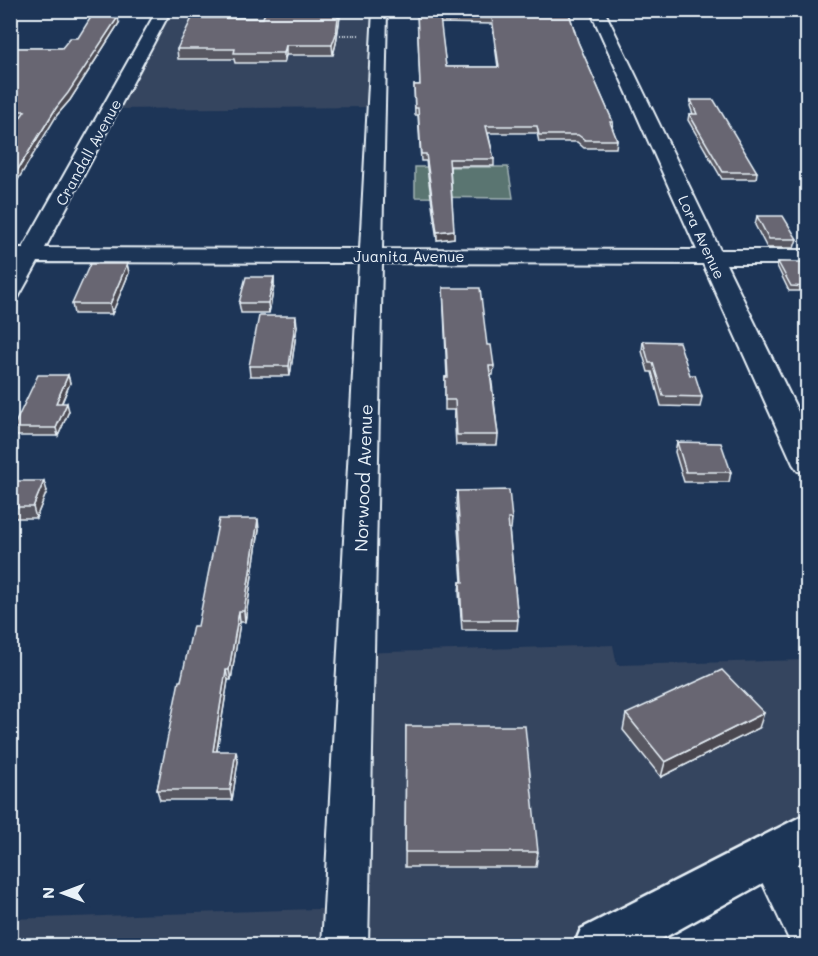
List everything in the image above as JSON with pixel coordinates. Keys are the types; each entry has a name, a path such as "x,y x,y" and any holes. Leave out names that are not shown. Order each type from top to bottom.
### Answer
{"main road":[{"path":"599,945 789,844"}],"street":[{"name":"Crandall Avenue","path":"10,293 21,255 164,10"},
{"name":"Norwood Avenue","path":"345,945 380,10"},
{"name":"Lora Avenue","path":"597,10 807,464"},
{"name":"Juanita Avenue","path":"21,255 807,257"},
{"path":"789,844 807,931"}],"shaded area":[{"path":"164,11 380,11 376,107 111,109"},
{"path":"613,645 617,665 807,660 807,834 599,945 11,946 10,919 346,908 356,653"}],"green space":[{"path":"415,167 508,167 513,198 415,197"}],"building":[{"path":"266,10 339,10 332,45 286,45 284,53 234,53 235,49 177,49 192,18 263,18"},
{"path":"568,10 578,42 613,122 610,122 617,140 585,140 578,135 539,135 537,126 486,126 494,159 449,159 454,230 437,232 426,154 421,154 418,108 415,108 414,85 420,85 417,11","holes":["440,17 492,18 499,67 446,67"]},
{"path":"91,17 118,17 56,108 10,182 10,132 25,111 10,111 10,48 62,48 70,38 78,38"},
{"path":"691,100 714,100 757,172 723,172 689,114 697,114"},
{"path":"757,216 783,216 797,239 769,239"},
{"path":"778,262 806,262 807,287 791,286"},
{"path":"90,264 127,264 110,304 72,304"},
{"path":"246,277 274,277 268,303 239,303"},
{"path":"443,288 480,288 487,345 491,345 494,366 489,366 498,435 457,435 455,400 445,400 445,377 448,377"},
{"path":"259,316 296,316 289,366 249,366"},
{"path":"643,341 679,342 690,375 695,375 702,397 663,396 653,363 649,363"},
{"path":"38,375 68,375 56,403 67,403 56,428 13,428"},
{"path":"677,442 721,443 731,472 686,472"},
{"path":"10,481 44,481 33,507 10,507"},
{"path":"509,490 512,519 508,519 518,620 462,620 460,582 463,582 457,491"},
{"path":"219,519 258,519 244,611 239,611 229,670 226,670 213,751 236,751 230,790 157,790 179,681 181,681 193,626 198,626"},
{"path":"722,670 764,713 665,762 626,714"},
{"path":"406,726 525,726 538,852 405,852"}]}
